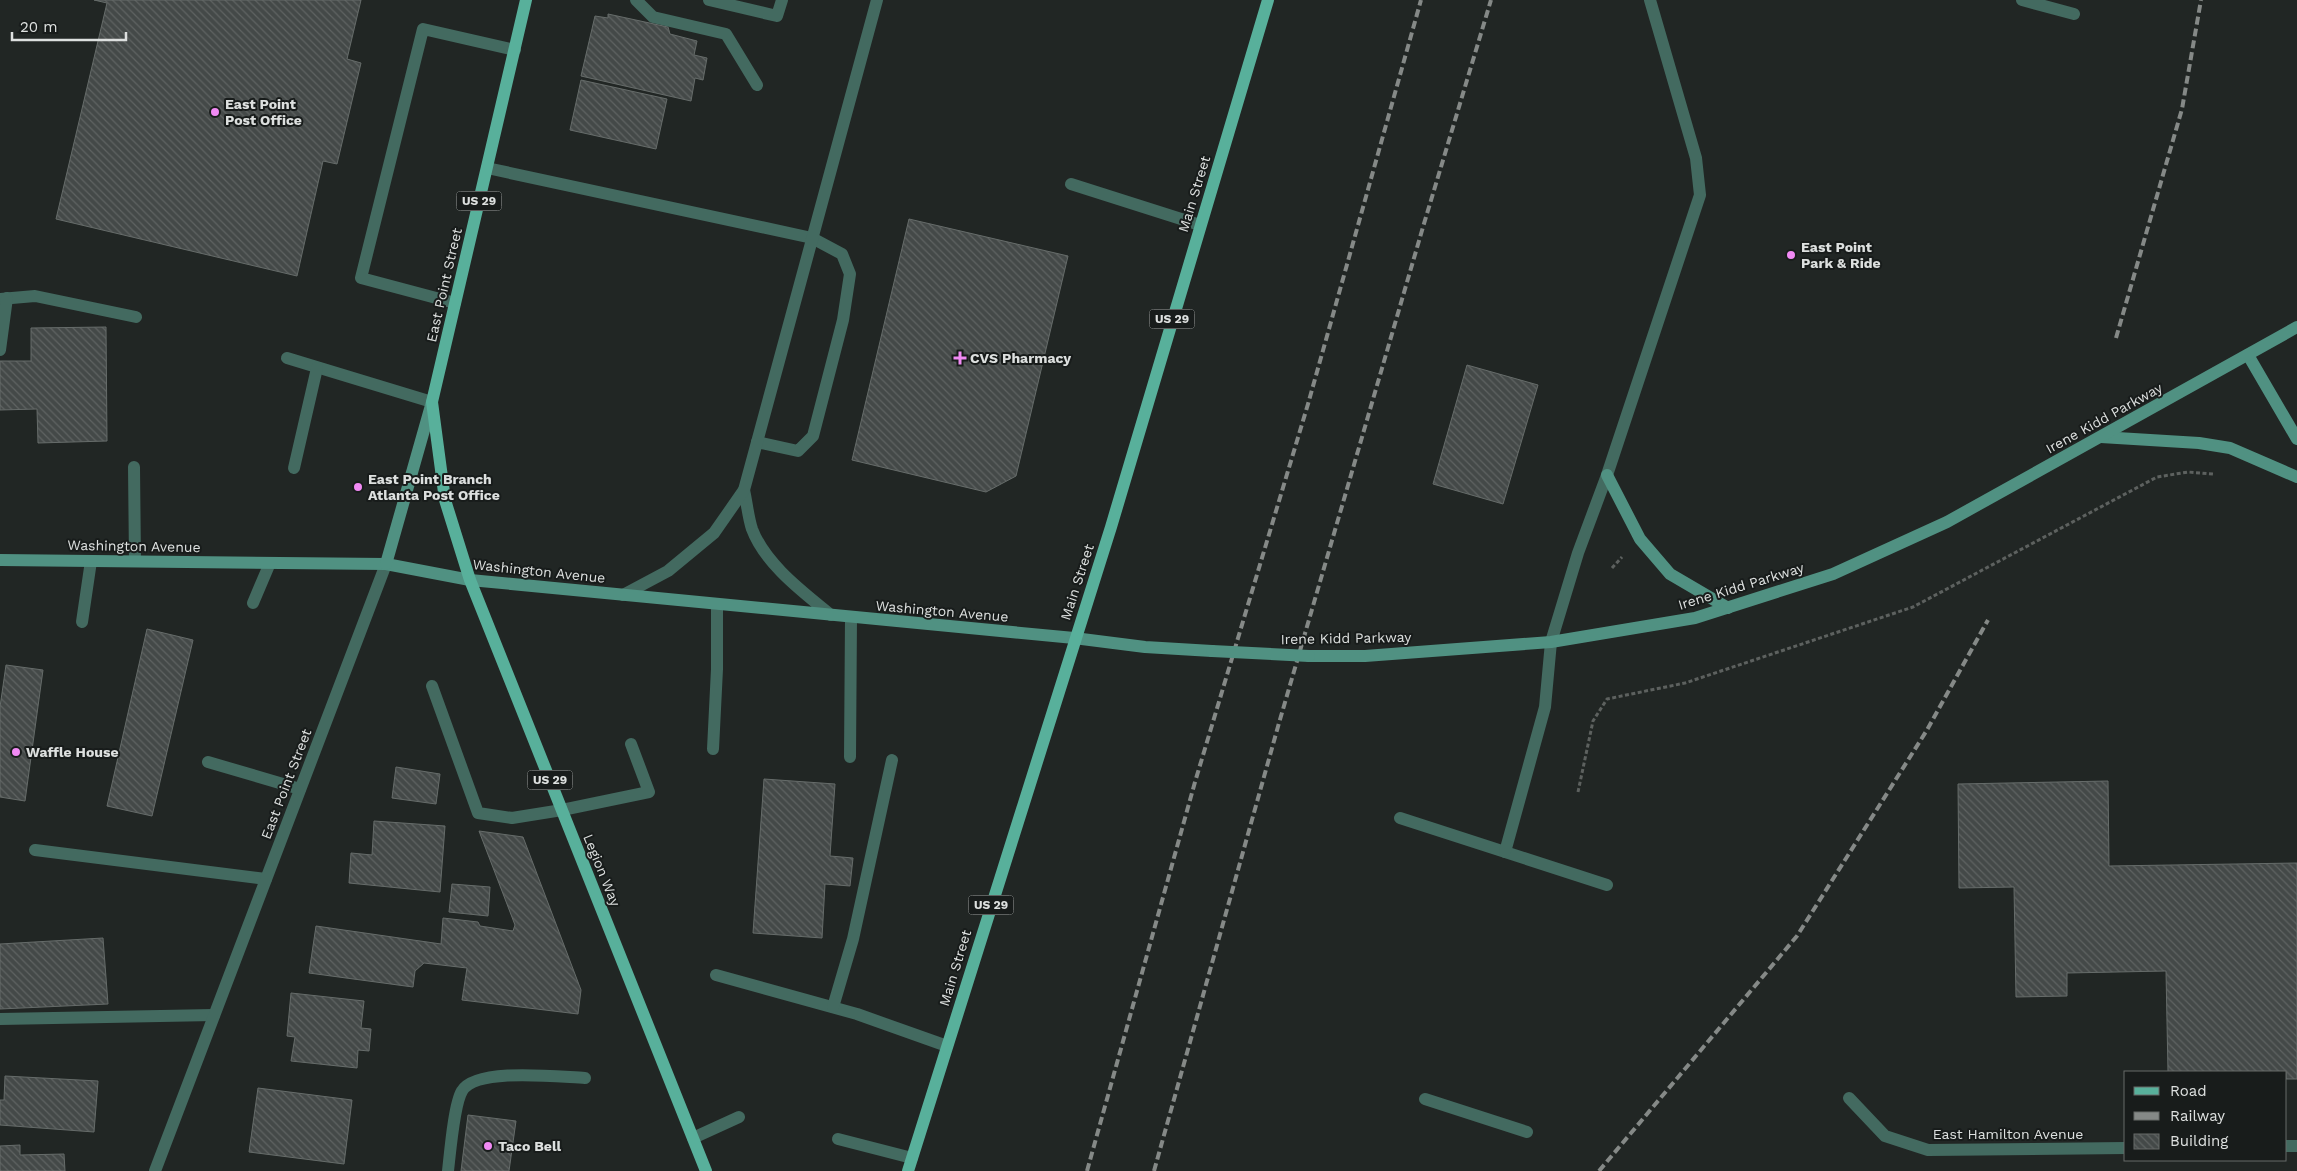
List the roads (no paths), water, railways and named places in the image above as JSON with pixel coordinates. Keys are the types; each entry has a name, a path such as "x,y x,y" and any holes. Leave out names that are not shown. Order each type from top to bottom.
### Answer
{"main road":[{"name":"East Point Street","path":"386,564 432,402 526,0"},
{"name":"Main Street","path":"908,1171 1074,638 1111,527 1268,0"},
{"name":"Irene Kidd Parkway","path":"1074,638 1145,647 1309,656 1365,656 1551,642 1694,618 1833,574 1947,522 2297,327"},
{"path":"2248,355 2297,439"},
{"name":"East Point Street","path":"432,402 445,500 470,580"},
{"path":"2101,437 2199,443 2230,448 2297,477"},
{"path":"1607,475 1640,539 1670,574 1728,608"},
{"name":"Washington Avenue","path":"0,560 386,564 470,580 1074,638"},
{"name":"Legion Way","path":"470,580 706,1171"}],"street":[{"path":"636,0 653,17 726,34 757,85"},
{"path":"709,0 777,16 782,0"},
{"path":"623,595 668,571 714,533 744,490 876,0"},
{"path":"1506,852 1545,707 1551,642 1578,553 1607,475 1700,194 1696,158 1650,0"},
{"path":"2022,0 2074,14"},
{"path":"455,303 361,278 423,29 515,50"},
{"path":"487,168 812,238 842,254 850,274 843,320 813,436 798,451 757,442"},
{"path":"1071,184 1200,225"},
{"path":"0,350 4,298 35,296 136,317"},
{"path":"287,358 432,402"},
{"path":"294,468 317,368"},
{"path":"134,467 135,561"},
{"path":"744,490 752,529 762,546 784,576 831,615"},
{"path":"82,622 91,561"},
{"path":"253,603 270,563"},
{"name":"East Point Street","path":"155,1171 386,564"},
{"path":"713,749 717,669 717,604"},
{"path":"850,757 851,617"},
{"path":"432,686 478,813 512,818 649,792 631,744"},
{"path":"833,1007 853,939 892,760"},
{"path":"208,762 300,789"},
{"path":"1400,818 1607,885"},
{"path":"35,850 266,879"},
{"path":"716,975 833,1007 947,1046"},
{"path":"0,1019 214,1015"},
{"path":"448,1171 456,1116 462,1091 475,1080 499,1076 585,1078"},
{"name":"East Hamilton Avenue","path":"1849,1098 1885,1136 1928,1150 2124,1148"},
{"path":"1425,1099 1527,1132"},
{"path":"693,1138 739,1116"},
{"path":"838,1138 912,1158"}],"railway":[{"path":"1087,1171 1195,782 1308,404 1421,0"},
{"path":"1154,1171 1279,723 1491,0"},
{"path":"2116,338 2182,109 2201,0"},
{"path":"1599,1171 1797,936 1927,730 1988,620"}],"place":[{"name":"East Point Post Office","path":"215,112"},
{"name":"East Point Park & Ride","path":"1791,255"},
{"name":"CVS Pharmacy","path":"960,358"},
{"name":"East Point Branch Atlanta Post Office","path":"358,487"},
{"name":"Waffle House","path":"16,752"},
{"name":"Taco Bell","path":"488,1146"}]}
